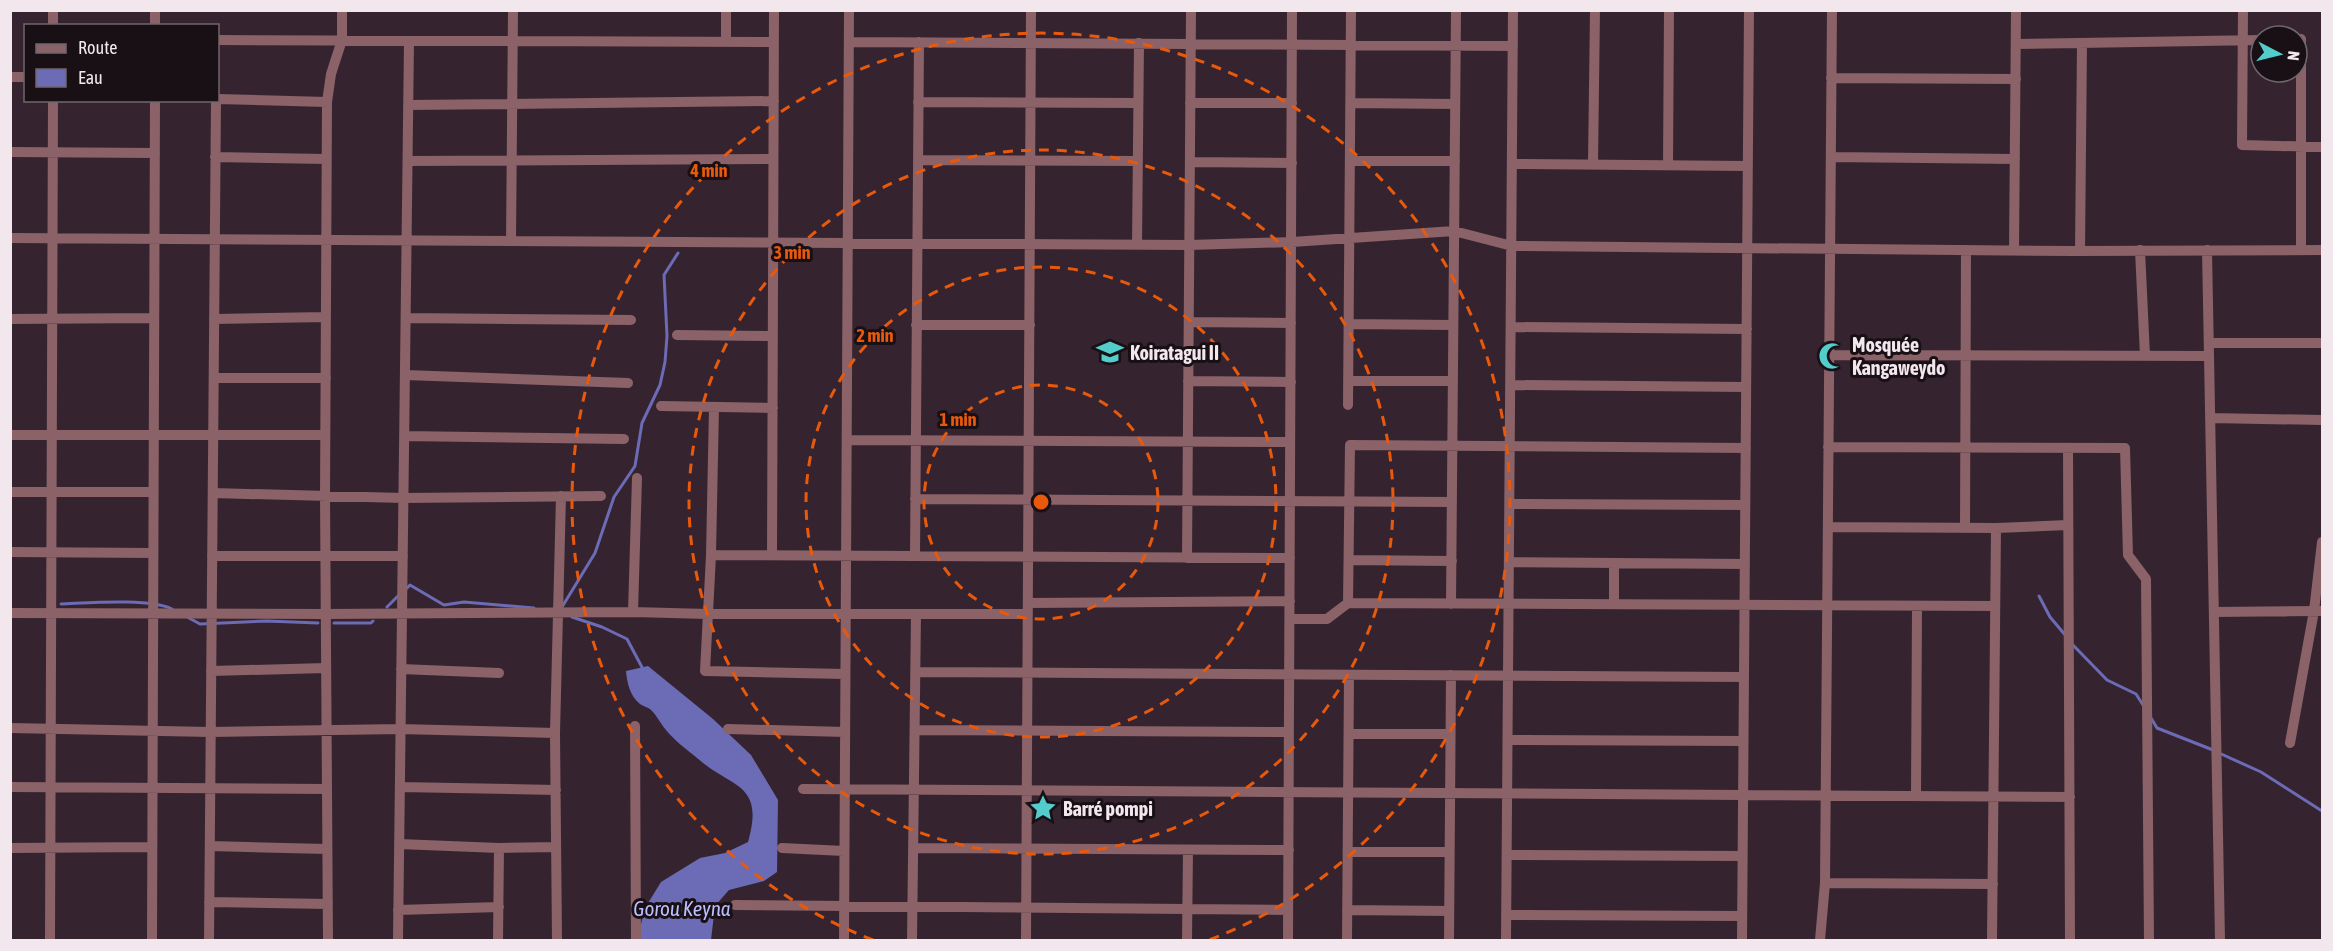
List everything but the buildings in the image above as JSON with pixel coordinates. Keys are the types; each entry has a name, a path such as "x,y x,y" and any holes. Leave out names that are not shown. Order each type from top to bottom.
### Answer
{"street":[{"path":"328,940 325,555 326,159 327,102 333,66 342,40 342,10"},
{"path":"511,241 513,10"},
{"path":"726,10 726,41"},
{"path":"772,555 774,10"},
{"path":"844,940 849,10"},
{"path":"1026,940 1031,10"},
{"path":"1187,558 1191,10"},
{"path":"1288,940 1292,10"},
{"path":"1348,405 1352,10"},
{"path":"1451,604 1456,10"},
{"path":"1506,940 1514,10"},
{"path":"1593,163 1595,10"},
{"path":"1668,165 1669,10"},
{"path":"1742,940 1749,10"},
{"path":"1820,940 1825,883 1832,10"},
{"path":"2014,250 2016,10"},
{"path":"2243,10 2242,145 2322,147"},
{"path":"219,40 773,42"},
{"path":"398,940 409,40"},
{"path":"2016,44 2249,41"},
{"path":"849,42 1513,46"},
{"path":"915,556 919,42"},
{"path":"2080,251 2082,43"},
{"path":"1137,245 1139,44"},
{"path":"1831,78 2016,79"},
{"path":"2301,84 2301,250"},
{"path":"219,100 327,102"},
{"path":"408,105 513,102 774,101"},
{"path":"50,940 53,102"},
{"path":"152,940 155,102"},
{"path":"209,940 217,102"},
{"path":"918,102 1138,103"},
{"path":"1190,103 1292,103"},
{"path":"1351,103 1455,104"},
{"path":"10,152 155,153"},
{"path":"215,157 326,159"},
{"path":"1831,157 2015,159"},
{"path":"408,161 773,159"},
{"path":"918,160 1138,161"},
{"path":"1350,161 1455,161"},
{"path":"1190,162 1292,163"},
{"path":"1512,164 1748,166"},
{"path":"10,238 1189,245 1292,242 1454,231 1512,246 2080,251 2322,250"},
{"path":"1965,528 1966,250"},
{"path":"2140,250 2145,356"},
{"path":"2207,250 2220,940"},
{"path":"214,319 326,317"},
{"path":"10,319 154,318"},
{"path":"406,318 631,320"},
{"path":"1189,322 1291,322"},
{"path":"1349,324 1454,325"},
{"path":"916,325 1030,325"},
{"path":"1511,327 1747,329"},
{"path":"677,335 773,336"},
{"path":"2209,343 2322,343"},
{"path":"1829,355 2209,356"},
{"path":"405,375 628,383"},
{"path":"214,378 326,378"},
{"path":"1188,381 1291,381"},
{"path":"1349,381 1453,381"},
{"path":"1510,386 1746,387"},
{"path":"661,406 772,408"},
{"path":"714,407 711,555 705,671 845,674"},
{"path":"2210,418 2322,420"},
{"path":"10,435 326,435"},
{"path":"404,436 624,439"},
{"path":"847,440 1290,442"},
{"path":"1348,603 1350,445 1746,448"},
{"path":"1828,447 2125,448 2128,555 2146,579 2149,940"},
{"path":"2068,448 2070,940"},
{"path":"633,612 637,478"},
{"path":"10,492 153,492"},
{"path":"213,493 403,498 601,496"},
{"path":"557,940 555,733 561,496"},
{"path":"915,499 1452,502"},
{"path":"1510,504 1745,505"},
{"path":"1828,526 1996,528 2068,525"},
{"path":"1992,940 1996,528"},
{"path":"2290,742 2318,611 2322,542"},
{"path":"10,552 153,553"},
{"path":"711,555 1290,558"},
{"path":"212,556 403,556"},
{"path":"1349,560 1452,561"},
{"path":"1509,562 1745,564"},
{"path":"1614,563 1614,604"},
{"path":"10,613 916,614 1028,608 1290,601"},
{"path":"1290,619 1327,619 1348,603 1995,606"},
{"path":"1916,796 1917,606"},
{"path":"2214,612 2318,611"},
{"path":"912,940 911,907 915,848 916,614"},
{"path":"211,671 326,668"},
{"path":"401,669 499,673"},
{"path":"916,672 1744,677"},
{"path":"1347,940 1349,675"},
{"path":"1449,940 1451,675"},
{"path":"636,726 636,940"},
{"path":"10,728 211,732 400,729 555,733"},
{"path":"728,729 845,732"},
{"path":"915,730 1289,732"},
{"path":"1349,734 1450,734"},
{"path":"1508,740 1743,741"},
{"path":"10,787 327,789"},
{"path":"400,787 556,790"},
{"path":"803,789 2070,797"},
{"path":"399,844 499,848 556,847"},
{"path":"210,846 327,849"},
{"path":"10,848 152,847"},
{"path":"498,940 499,848"},
{"path":"782,848 844,850"},
{"path":"915,848 1289,850"},
{"path":"1187,940 1188,850"},
{"path":"1348,852 1449,852"},
{"path":"1507,855 1742,856"},
{"path":"1825,883 1993,884"},
{"path":"209,902 328,904"},
{"path":"735,905 1288,910"},
{"path":"398,910 499,907"},
{"path":"1347,910 1449,911"},
{"path":"1506,915 1742,916"}],"water":[{"name":"Gorou Keyna","path":"648,666 713,719 751,755 778,800 777,872 764,881 729,890 715,906 711,940 637,940 645,908 661,882 700,858 725,853 748,842 752,822 749,797 742,789 710,768 680,744 666,730 656,715 640,704 631,693 626,671"}],"waterway":[{"path":"562,607 595,553 614,497 635,466 642,423 660,385 665,362 667,336 664,275 678,253"},
{"path":"406,589 410,585 444,605 464,602 534,608"},
{"path":"387,607 399,595"},
{"path":"2039,596 2050,617 2066,636"},
{"path":"61,604 134,602 172,609"},
{"path":"572,617 602,627 627,639 644,671"},
{"path":"189,618 200,624 267,621 318,623"},
{"path":"334,623 371,623 373,621"},
{"path":"2072,644 2107,680 2136,694 2143,705"},
{"path":"2151,718 2157,728 2213,750"},
{"path":"2219,753 2261,772 2322,811"}],"place":[{"name":"Koiratagui II","path":"1110,352"},
{"name":"Mosquée Kangaweydo","path":"1832,356"},
{"name":"Barré pompi","path":"1043,808"}]}
